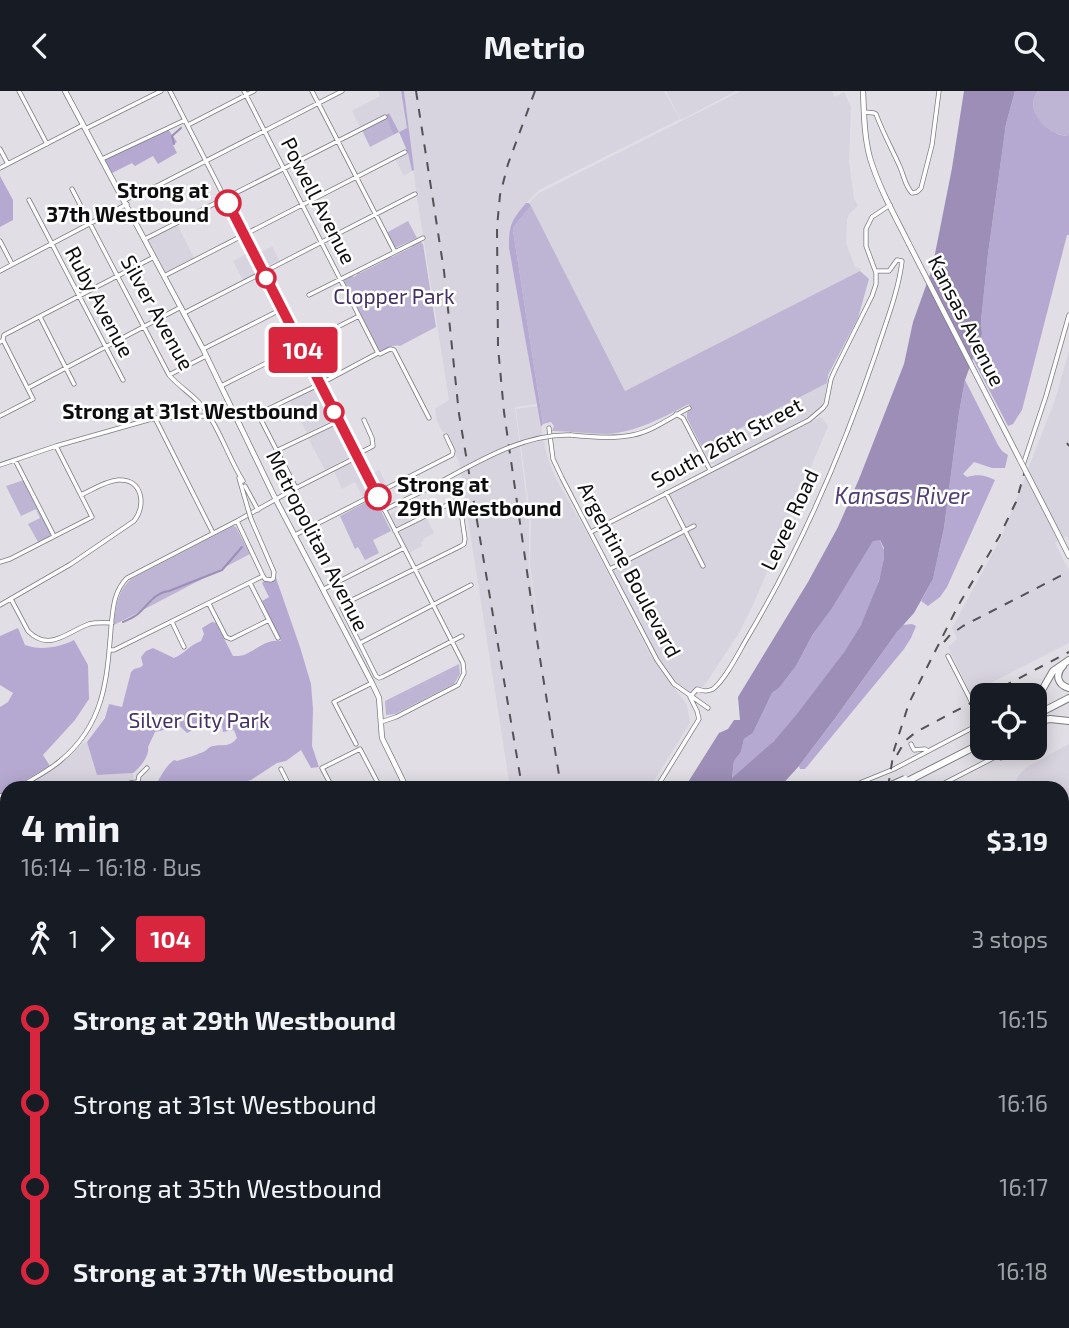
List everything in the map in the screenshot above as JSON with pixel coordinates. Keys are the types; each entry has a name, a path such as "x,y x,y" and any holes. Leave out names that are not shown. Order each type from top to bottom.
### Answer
{"highway":[{"path":"1069,661 1059,671 1058,678 1062,685 1069,688"},
{"path":"1046,683 1053,671 1069,661"},
{"path":"1047,709 1069,696"},
{"path":"1047,719 1069,720"},
{"path":"905,780 970,747"}],"main road":[{"name":"Kansas Avenue","path":"863,91 870,156 877,177 1069,556"},
{"name":"Metropolitan Avenue","path":"67,92 203,349 276,500 372,683 379,698 381,732 385,745 403,781"}],"street":[{"path":"19,91 47,144"},
{"path":"0,168 161,91"},
{"path":"170,91 463,663 462,679 454,688 381,722"},
{"path":"188,125 245,93 254,91"},
{"path":"312,91 394,252"},
{"path":"0,271 90,223 146,189 158,186 342,91"},
{"path":"864,112 876,114 907,188 915,193 921,188 932,145 939,91"},
{"name":"Powell Avenue","path":"245,93 378,353"},
{"path":"145,239 385,117"},
{"path":"103,159 185,120"},
{"path":"0,149 8,164"},
{"path":"164,276 405,152"},
{"name":"Silver Avenue","path":"72,189 169,375 198,401 209,416 258,510"},
{"path":"28,388 144,326 262,272 415,194"},
{"name":"Ruby Avenue","path":"29,200 123,380"},
{"name":"South 26th Street","path":"591,532 809,420 823,408 835,370 873,296 876,271 866,246 866,229 872,217 890,205"},
{"path":"309,295 423,238"},
{"path":"0,241 12,264"},
{"path":"0,415 33,399 1,341 4,335 154,257"},
{"name":"Levee Road","path":"690,697 697,689 712,689 734,660 796,548 842,447 867,381 902,261 897,260 889,271 876,271"},
{"path":"203,349 282,309"},
{"path":"1022,467 1069,315"},
{"path":"221,386 359,316"},
{"path":"40,317 74,384"},
{"path":"0,465 155,418 258,414 390,349 394,350 429,418"},
{"path":"169,375 206,356"},
{"path":"194,416 199,408 198,401"},
{"path":"384,510 514,445 551,436 633,435 689,408"},
{"path":"258,414 296,488"},
{"path":"676,414 683,418 710,470"},
{"path":"194,416 214,424"},
{"path":"155,418 213,533"},
{"path":"29,781 58,763 84,737 96,715 104,693 119,586 127,578 373,446 364,420"},
{"path":"278,450 339,421"},
{"name":"Argentine Boulevard","path":"549,428 553,459 657,660 674,684 708,708"},
{"path":"295,535 452,455 453,451 446,436"},
{"path":"0,562 92,517 56,446"},
{"path":"15,460 54,535"},
{"path":"237,521 263,576 265,579 273,579 274,572 251,519 238,473"},
{"path":"0,605 71,564 134,521 141,510 140,492 131,483 123,480 116,480 81,495"},
{"path":"666,493 703,566"},
{"path":"395,531 458,502 465,539 464,544 344,604 342,608 376,675 379,678 462,636"},
{"path":"610,569 694,526"},
{"path":"324,589 404,548"},
{"path":"109,650 114,650 263,576"},
{"path":"250,583 278,638"},
{"path":"360,643 471,585"},
{"path":"11,599 25,626 32,635 42,640 51,641 91,623 112,623"},
{"path":"208,603 226,637 231,639 269,619"},
{"path":"172,622 184,647"},
{"path":"948,656 970,700"},
{"path":"356,744 334,702 372,683"},
{"path":"661,781 699,719 690,697"},
{"path":"865,781 890,771 970,729"},
{"path":"911,744 914,750 928,751"},
{"path":"329,781 322,768 360,749 377,781"},
{"path":"949,781 992,760"},
{"path":"138,781 147,768"},
{"path":"281,769 287,781"}],"shaded area":[{"path":"378,91 401,91 407,128 399,132 389,113 360,127 352,111 380,96"},
{"path":"404,91 664,91 680,119 539,190 526,203 509,248 537,404 515,407 529,520 529,567 545,669 530,565 531,522 516,409 537,406 547,456 555,477 651,656 687,705 690,723 654,781 509,781 459,462 447,434 442,431 437,421 435,409 449,400 416,191"},
{"path":"666,91 736,91 681,120"},
{"path":"741,91 832,91 835,97 844,92 851,107 849,161 854,199 858,206 849,214 847,220 846,243 855,267 861,269 625,391 529,203 539,193"},
{"path":"408,153 412,171 404,176 395,159"},
{"path":"177,224 194,258 164,273 147,240"},
{"path":"272,246 279,260 264,268 257,255"},
{"path":"250,252 259,271 243,280 233,261"},
{"path":"1069,351 1069,539 1067,536 1055,543 1069,571 1069,643 991,683 970,683 970,691 948,647 957,639 952,628 1001,538 1055,400"},
{"path":"827,383 823,405 813,415 717,464 708,462 702,448"},
{"path":"316,387 319,388 334,419 307,433 290,401"},
{"path":"821,417 828,426 753,605 739,633 695,697 674,680 658,658 614,569 687,531 669,495 670,492"},
{"path":"336,423 353,455 325,470 308,438"},
{"path":"353,461 357,462 371,491 370,495 363,498 355,482 342,489 334,471"},
{"path":"379,470 387,486 377,490 370,475"},
{"path":"402,507 410,522 396,527 390,514"},
{"path":"426,517 434,533 423,539 422,546 409,553 399,533"},
{"path":"87,742 97,775 133,773 134,781 33,781 55,768"},
{"path":"1069,744 1069,781 1016,781 1027,767 1040,760 1047,760 1047,756"}],"green space":[{"path":"401,91 404,91 412,171 399,132 407,128"},
{"path":"1015,91 1038,91 1033,103 1040,121 1057,134 1069,134 1069,235 1022,410 1013,424 1008,426 973,359 982,334 988,254 1006,124"},
{"path":"1038,91 1069,91 1068,136 1050,130 1036,115 1033,103"},
{"path":"389,113 399,132 393,135 386,115"},
{"path":"387,117 393,135 370,147 362,130"},
{"path":"168,129 177,142 173,145 177,153 158,164 153,156 135,166 132,163 112,173 106,159"},
{"path":"0,176 13,200 13,220 0,227"},
{"path":"526,203 531,206 513,230 543,424 541,427 509,248 512,224"},
{"path":"531,206 625,391 860,271 869,279 858,318 828,375 827,383 702,448 687,418 687,412 691,409 689,404 649,423 618,433 552,431 554,426 551,422 543,424 513,230"},
{"path":"408,221 417,238 395,248 386,233"},
{"name":"Clopper Park","path":"419,241 423,244 436,327 400,346 392,346 380,352 343,279 351,275 354,277 358,274 356,273 412,247 410,245"},
{"path":"965,380 998,445 1008,455 1005,468 992,468 974,462 963,474 967,477 981,475 995,480 947,587 940,597 928,606 921,601 933,579 944,528"},
{"path":"24,480 51,533 38,542 28,524 40,518 36,509 21,516 6,486"},
{"path":"375,499 391,531 373,540 379,553 365,560 358,547 355,549 340,516"},
{"path":"233,526 250,554 114,625 120,594 131,579"},
{"path":"873,540 880,540 884,558 868,611 852,641 787,727 732,779 734,761 741,752 744,739 753,733 772,693 796,666 813,634 831,610"},
{"name":"Silver City Park","path":"276,578 311,684 312,746 319,767 311,768 301,750 248,781 158,781 174,760 195,755 209,747 231,743 237,738 234,730 223,732 222,725 217,723 204,724 187,733 170,717 157,714 154,717 157,723 163,722 167,717 177,727 155,732 139,768 133,773 97,775 87,742 105,718 109,704 122,707 131,672 143,665 141,657 146,651 153,648 174,658 201,641 204,634 202,628 212,622 216,623 233,656 245,655 267,643 281,641 262,601 269,597 262,583 266,580 270,582"},
{"path":"903,625 916,626 904,649 805,769 800,769 799,766 897,632"},
{"path":"18,628 25,645 37,648 63,645 74,640 88,665 89,699 75,720 43,755 50,766 24,781 0,781 0,707 8,702 13,693 0,685 0,636"},
{"path":"459,664 460,674 454,684 395,714 386,715 385,701"}],"water":[{"name":"Kansas River","path":"964,91 1015,91 1006,124 988,254 982,334 965,380 944,528 933,579 914,613 785,781 689,781 719,733 728,729 734,720 740,720 738,697 838,527 904,364 913,322 932,269","holes":["880,540 884,548 879,581 861,625 845,651 774,741 732,778 734,761 741,752 744,739 753,733 772,693 796,666 813,634 831,610 873,541"]}],"waterway":[{"path":"174,144 172,136 181,128"},
{"path":"123,622 137,614 159,594 222,570 242,547"}],"railway":[{"path":"416,91 444,271 459,414 521,781"},
{"path":"535,91 508,164 500,195 497,227 498,347 504,412 560,781"},
{"path":"889,781 894,750 909,703 958,606 999,537 1016,502 1027,464"},
{"path":"944,642 963,626 1066,573"},
{"path":"1010,683 1069,652"},
{"path":"897,755 905,741 916,732 970,703"}],"bus line":[{"name":"104","path":"228,203 378,497"}],"place":[{"name":"Strong at 37th Westbound","path":"228,203"},
{"name":"Strong at 31st Westbound","path":"334,412"},
{"name":"Strong at 29th Westbound","path":"378,497"}]}
